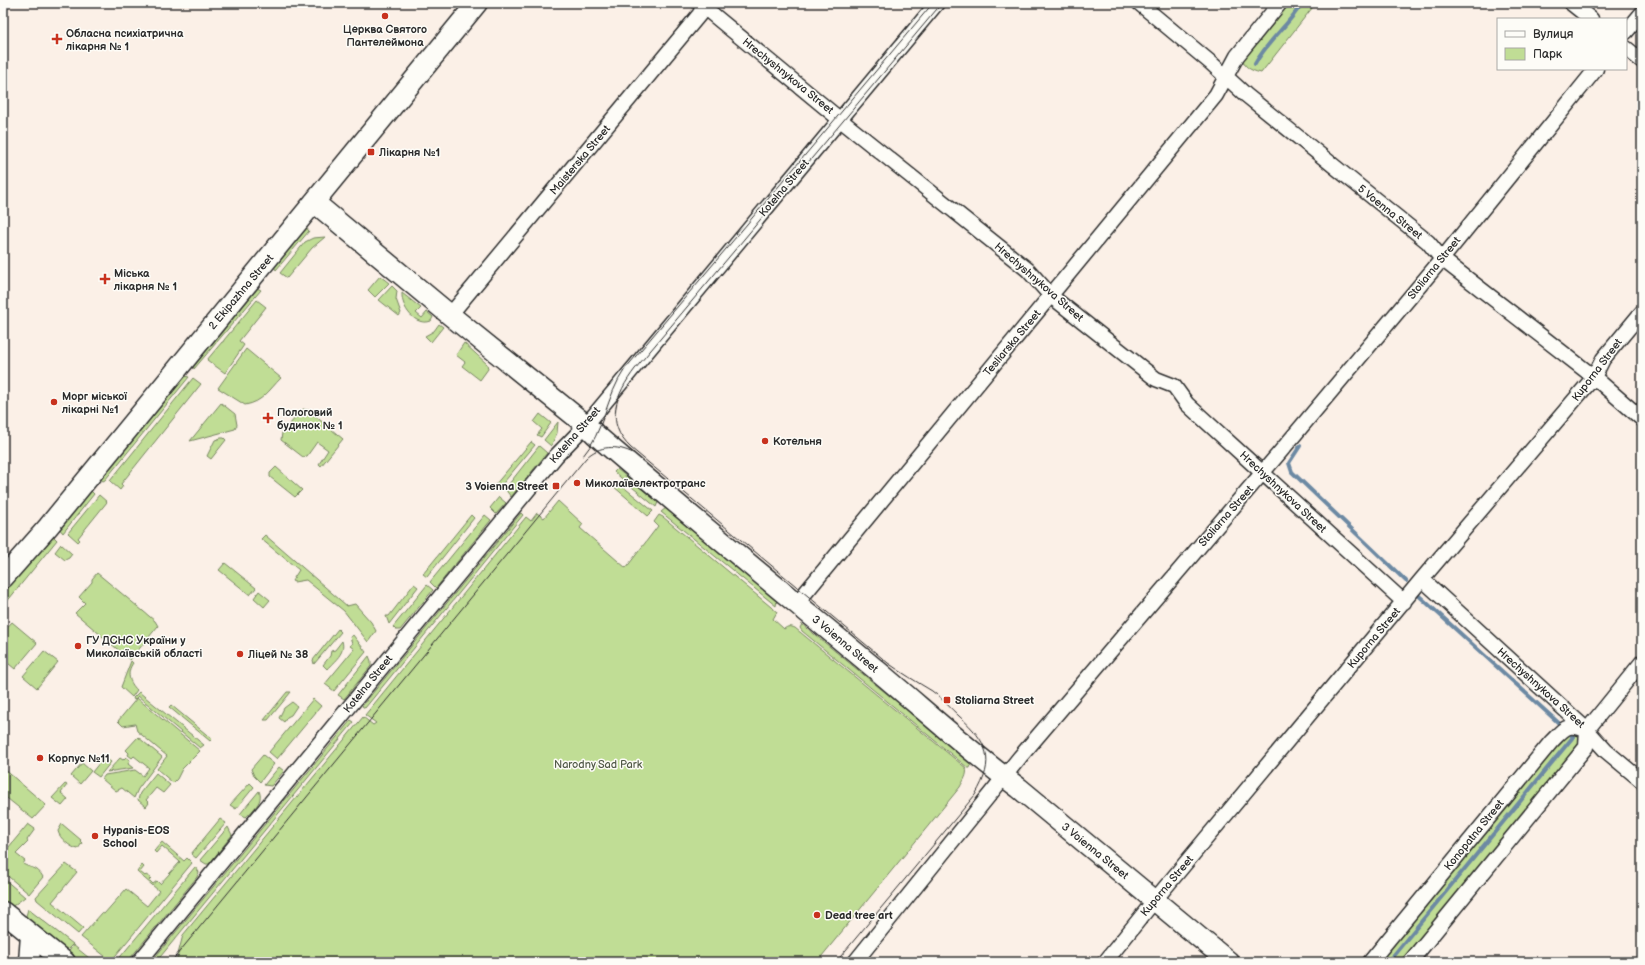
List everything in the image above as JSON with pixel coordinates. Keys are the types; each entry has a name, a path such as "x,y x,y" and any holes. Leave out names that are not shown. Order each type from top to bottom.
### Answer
{"main road":[{"name":"2 Ekipazhna Street","path":"3,578 48,527 477,3"},
{"name":"3 Voienna Street","path":"314,202 586,425 668,498 1003,777 1229,962"},
{"path":"3,912 65,962"},
{"path":"29,962 31,935"}],"street":[{"name":"Kotelna Street","path":"139,962 556,456 586,425 937,3"},
{"name":"5 Voenna Street","path":"1139,3 1211,63 1246,95 1428,242 1442,258 1594,377 1642,419"},
{"name":"Tesliarska Street","path":"797,604 1216,95 1237,56 1280,3"},
{"path":"1571,3 1590,18"},
{"name":"Hrechyshnykova Street","path":"703,4 841,120 1028,270 1051,296 1156,379 1174,386 1187,404 1248,458 1262,473 1404,602"},
{"name":"Maisterska Street","path":"450,315 699,15 703,4"},
{"path":"1627,31 1642,13"},
{"path":"1627,49 1642,61"},
{"name":"Stoliarna Street","path":"855,962 1003,777 1262,473 1442,258 1595,70"},
{"name":"Kuporna Street","path":"1105,962 1154,900 1422,579 1594,377 1603,359 1642,312"},
{"name":"Hrechyshnykova Street","path":"1422,579 1587,730 1606,751 1642,781"},
{"path":"1410,962 1586,747 1587,730 1642,662"},
{"name":"Konopatna Street","path":"1370,962 1551,742 1565,728 1574,726 1587,730"}],"green space":[{"path":"1283,3 1316,3 1261,73 1253,71 1245,65 1240,55"},
{"path":"305,226 309,231 276,270 273,265"},
{"path":"325,237 312,248 287,278 280,273 305,242 313,238"},
{"path":"380,276 389,283 375,297 368,290"},
{"path":"392,286 397,291 396,299 401,313 399,316 379,300"},
{"path":"255,287 261,290 194,369 193,364"},
{"path":"402,293 421,308 416,313 422,318 427,312 433,317 431,321 420,321 410,314 404,304"},
{"path":"257,300 266,307 239,341 244,345 225,373 207,360"},
{"path":"439,324 443,327 431,342 425,336 434,331"},
{"path":"464,343 487,364 488,369 480,380 462,366 465,362 456,355"},
{"path":"246,349 281,378 257,401 245,405 218,388"},
{"path":"181,377 189,377 105,480 103,481 98,478"},
{"path":"193,378 201,384 121,484 123,486 120,490 110,481"},
{"path":"221,403 235,414 237,425 235,429 190,441"},
{"path":"303,409 308,410 343,439 321,466 319,464 328,450 317,442 307,456 303,457 281,440 282,433"},
{"path":"540,414 551,423 541,437 537,435 542,429 534,422"},
{"path":"558,422 557,433 551,446 544,440"},
{"path":"221,438 226,440 211,459 207,456 215,440"},
{"path":"531,442 535,445 499,488 495,485"},
{"path":"539,446 547,453 511,497 505,489"},
{"path":"276,467 302,490 295,497 270,477 270,473"},
{"path":"617,469 658,502 656,507 614,472"},
{"path":"617,483 653,511 648,516 613,486"},
{"path":"89,489 94,494 63,533 58,527"},
{"path":"99,495 107,502 78,538 80,540 78,542 68,533"},
{"path":"499,497 506,503 496,514 490,508"},
{"name":"Narodny Sad Park","path":"558,501 583,524 580,528 626,568 658,526 654,522 659,515 663,517 777,612 773,619 784,629 787,627 795,628 966,768 966,776 960,787 817,962 176,962 183,935 363,717 373,725 376,723 365,715 526,517 531,521 537,513 544,518"},
{"path":"666,508 773,595 777,600 776,606 661,512"},
{"path":"521,513 523,515 365,708 362,706"},
{"path":"471,515 474,518 427,577 423,574"},
{"path":"485,515 491,520 436,588 430,582"},
{"path":"265,535 347,606 355,604 371,622 376,631 368,642 344,611 306,580 292,581 299,570 261,539"},
{"path":"50,537 54,537 57,540 5,604 3,602 3,594"},
{"path":"61,544 72,554 65,560 55,552"},
{"path":"225,563 256,588 250,595 219,570"},
{"path":"97,573 155,621 158,626 130,660 75,613 85,603 79,597 92,582 92,579"},
{"path":"414,584 418,587 389,624 386,616 389,616"},
{"path":"427,585 433,590 400,630 396,630 393,627"},
{"path":"259,591 270,600 264,607 254,598"},
{"path":"12,622 37,643 15,669 3,659 3,632"},
{"path":"802,624 970,762 970,768 968,768 802,631 800,628"},
{"path":"338,629 341,632 314,664 313,660"},
{"path":"353,635 366,652 334,691 325,684 354,649 350,646 352,643 350,637"},
{"path":"342,641 343,645 341,653 327,669 323,665 330,656 331,651 335,650"},
{"path":"44,651 58,662 37,688 23,676"},
{"path":"369,656 371,666 344,699 338,695"},
{"path":"131,661 133,663 129,677 130,681 137,690 132,697 121,687"},
{"path":"139,692 204,745 200,748 138,696 134,700 133,698"},
{"path":"287,692 291,692 268,720 264,720"},
{"path":"137,698 200,751 182,769 177,779 173,783 157,769 167,756 137,731 135,724 123,726 118,721"},
{"path":"313,699 321,706 277,759 269,752"},
{"path":"292,702 297,706 284,722 279,718 284,708"},
{"path":"171,705 212,739 210,741 169,707"},
{"path":"351,720 354,722 156,962 151,962"},
{"path":"1571,728 1583,730 1583,743 1402,962 1374,962"},
{"path":"138,737 162,757 138,789 134,798 122,788 116,791 102,779 105,775 135,770 143,776 149,768 134,756 132,758 128,755 129,753 126,750"},
{"path":"263,755 274,764 260,782 254,776 251,769"},
{"path":"104,757 111,762 99,777 92,772"},
{"path":"126,757 130,760 128,764 133,768 107,772 120,758 123,760"},
{"path":"82,763 91,771 80,784 71,776"},
{"path":"279,767 284,771 271,786 264,785"},
{"path":"3,768 46,805 33,819 3,795"},
{"path":"156,773 170,785 163,793 156,788 146,800 149,803 146,807 138,800 140,793"},
{"path":"250,783 254,787 236,809 230,805"},
{"path":"65,784 67,785 61,793 68,799 62,806 52,798"},
{"path":"259,791 260,798 255,808 246,817 240,814"},
{"path":"220,819 226,823 196,858 191,854"},
{"path":"28,824 35,829 27,840 28,842 16,854 25,861 23,864 36,869 43,877 29,894 3,872 3,854"},
{"path":"62,824 81,840 80,841 82,843 78,849 69,845 59,834 58,831"},
{"path":"228,827 232,835 209,864 206,864 200,860"},
{"path":"162,842 184,861 187,858 192,863 111,961 81,937 126,889 147,906 159,891 137,872 142,865 144,867 140,872 151,878 149,880 153,884 157,881 160,884 180,862 162,846 156,853 154,851"},
{"path":"66,864 77,872 52,902 83,928 78,934 37,900 36,897"},
{"path":"195,867 199,872 197,877 127,962 116,962"},
{"path":"3,878 25,897 10,908 3,902"},
{"path":"28,909 73,944 66,951 27,921 26,916"},
{"path":"73,945 94,962 79,962 68,953"}],"waterway":[{"path":"1255,64 1302,3"},
{"path":"1300,446 1289,463 1292,472 1406,581"},
{"path":"1417,594 1562,726"},
{"path":"1388,962 1573,737 1568,731"}],"tram line":[{"path":"583,456 596,436 613,391 625,369 933,3"},
{"path":"836,962 975,795 982,783 985,772 987,761 986,752 977,734 936,694 888,663 631,448 618,429 615,419 616,408 618,398 635,369 942,3"},
{"path":"171,962 586,458 597,451 608,448 627,450 633,453"}],"place":[{"name":"Церква Святого Пантелеймона","path":"385,16"},
{"name":"Обласна психіатрична лікарня № 1","path":"57,39"},
{"name":"Лікарня №1","path":"371,152"},
{"name":"Міська лікарня № 1","path":"105,279"},
{"name":"Морг міської лікарні №1","path":"54,402"},
{"name":"Пологовий будинок № 1","path":"268,418"},
{"name":"Котельня","path":"765,441"},
{"name":"Миколаївелектротранс","path":"577,483"},
{"name":"3 Voienna Street","path":"556,486"},
{"name":"ГУ ДСНС України у Миколаївській області","path":"78,646"},
{"name":"Ліцей № 38","path":"240,654"},
{"name":"Stoliarna Street","path":"947,700"},
{"name":"Корпус №11","path":"40,758"},
{"name":"Hypanis-EOS School","path":"95,836"},
{"name":"Dead tree art","path":"817,915"}]}
